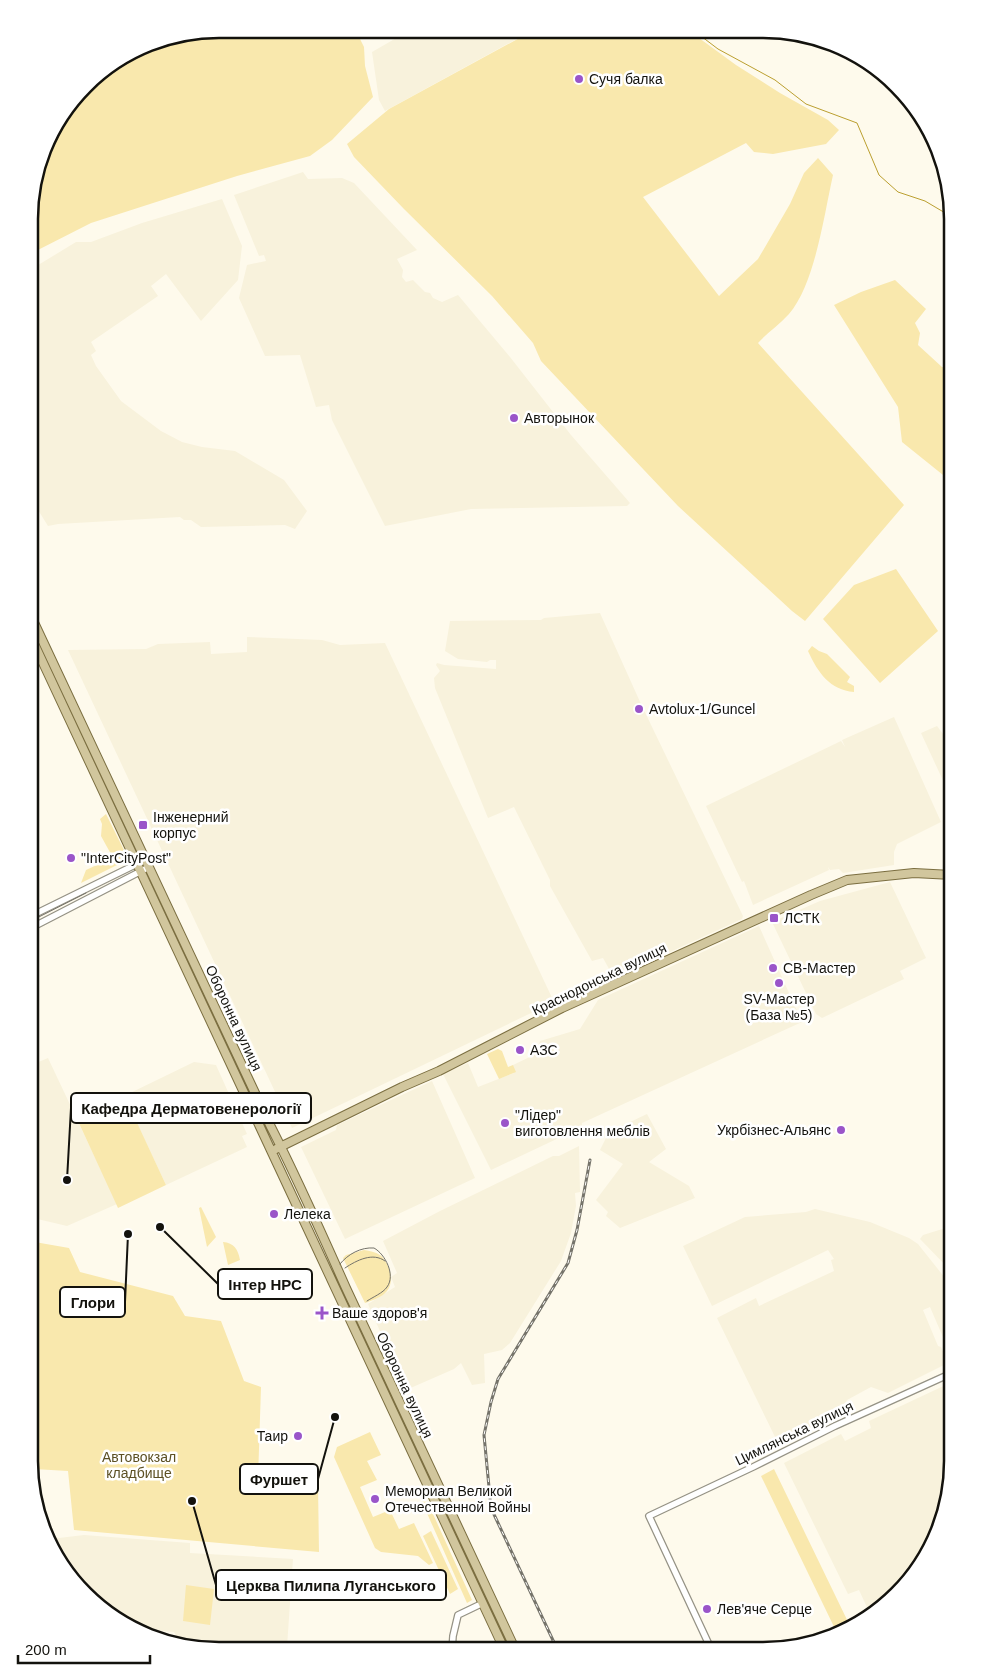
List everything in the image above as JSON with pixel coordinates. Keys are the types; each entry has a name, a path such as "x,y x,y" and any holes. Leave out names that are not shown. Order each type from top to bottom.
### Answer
{"main road":[{"name":"Оборонна вулиця","path":"38,631 512,1642"},
{"name":"Оборонна вулиця","path":"38,652 270,1152 501,1642"},
{"name":"Краснодонська вулиця","path":"270,1152 402,1087 439,1071 562,1008 811,894 847,880 914,873 944,875"}],"street":[{"path":"38,912 79,892 147,864"},
{"path":"38,925 84,902 139,868"},
{"path":"79,892 84,902"},
{"name":"Цимлянська вулиця","path":"708,1642 649,1516 835,1426 944,1377"},
{"path":"453,1642 458,1615 483,1603"}],"shaded area":[{"path":"396,38 518,38 385,111 379,100 372,52"},
{"path":"303,172 308,179 342,178 354,183 417,250 397,259 403,270 402,277 406,282 413,280 425,292 430,293 433,298 442,302 458,295 510,357 571,435 630,503 627,506 471,509 385,526 332,420 329,405 316,407 300,355 265,356 239,298 247,265 266,261 264,255 259,256 234,195"},
{"path":"222,199 242,246 238,280 201,321 166,274 151,286 158,296 91,342 96,351 91,355 96,366 121,401 161,431 182,442 202,447 235,451 284,480 307,511 295,529 285,525 201,527 191,520 184,520 180,517 48,526 38,510 38,265 76,242 91,242 142,223"},
{"path":"600,613 641,704 743,916 742,919 644,964 613,976 603,958 592,961 550,886 550,880 514,807 488,818 435,688 434,678 440,671 436,665 437,663 496,669 496,660 487,662 458,659 445,651 450,621 541,620 544,618"},
{"path":"247,637 322,640 340,645 385,643 554,1002 292,1128 68,650 146,649 158,644 210,642 211,654 247,652"},
{"path":"894,717 941,822 897,844 894,852 894,865 843,873 839,869 830,870 828,867 829,870 753,905 744,881 742,882 706,806 841,741 845,747 842,740"},
{"path":"937,726 944,734 944,783 921,733"},
{"path":"890,882 926,958 900,971 904,979 822,1018 816,1014 772,922 820,901"},
{"path":"759,926 802,1022 582,1123 582,1127 491,1170 443,1074 468,1063 478,1087 514,1073 513,1065 536,1054 540,1041 580,1029 598,1000"},
{"path":"48,1058 117,1204 67,1226 38,1219 38,1062"},
{"path":"194,1062 216,1065 247,1134 242,1136 247,1147 166,1185 124,1096"},
{"path":"432,1081 475,1178 345,1239 301,1147 336,1130 337,1125"},
{"path":"647,1114 666,1149 649,1162 689,1186 695,1198 620,1228 606,1216 608,1212 596,1200 623,1164 600,1150 609,1132"},
{"path":"579,1146 580,1192 575,1193 576,1206 571,1233 561,1261 510,1343 502,1350 484,1354 485,1383 472,1385 461,1363 454,1369 406,1390 368,1304 395,1287 391,1277 397,1273 383,1241 553,1156 559,1156"},
{"path":"815,1209 870,1222 909,1238 918,1244 944,1277 944,1339 930,1307 923,1310 938,1346 941,1347 944,1354 944,1365 888,1393 871,1387 847,1400 840,1413 778,1443 717,1318 756,1298 759,1306 834,1271 831,1260 834,1259 828,1250 712,1306 683,1246 745,1217 806,1212"},
{"path":"944,1228 944,1264 920,1239 923,1235"},
{"path":"944,1386 944,1461 940,1497 934,1520 925,1541 906,1572 882,1598 868,1609 859,1590 848,1594 784,1463 841,1434 845,1441 871,1428 869,1421"},
{"path":"84,1535 190,1543 190,1553 293,1559 287,1642 195,1641 177,1637 174,1632 149,1629 108,1605 82,1581 68,1562 54,1537"}],"green space":[{"path":"360,38 364,47 365,66 373,97 332,140 310,156 237,176 91,223 38,250 39,195 51,149 68,118 82,99 99,82 118,68 149,51 195,39"},
{"path":"519,38 699,38 736,65 780,93 828,120 839,130 826,144 773,154 754,152 746,143 643,197 719,296 758,259 790,204 804,173 818,158 833,175 822,229 806,285 789,314 758,343 904,505 805,621 678,506 541,361 533,343 492,296 354,157 347,144 389,109"},
{"path":"895,280 926,309 915,323 920,333 918,345 944,367 944,476 902,442 898,407 834,305 861,292"},
{"path":"896,569 938,631 880,683 823,619 854,585"},
{"path":"812,646 827,654 850,677 847,682 854,686 854,692 838,688 826,679 808,651"},
{"path":"106,814 128,858 122,862 120,859 112,856 101,836 102,824 100,819"},
{"path":"110,859 119,864 81,883 86,870"},
{"path":"498,1049 502,1051 508,1067 513,1065 516,1072 499,1079 487,1054"},
{"path":"126,1099 166,1185 118,1208 78,1121"},
{"path":"201,1207 216,1237 207,1247 199,1208"},
{"path":"223,1242 235,1247 240,1260 228,1265"},
{"name":"Автовокзал кладбище","path":"38,1243 69,1248 80,1272 173,1296 185,1316 221,1321 244,1381 261,1387 258,1479 318,1485 319,1552 74,1530 68,1471 38,1469"},
{"path":"364,1250 376,1253 384,1258 389,1267 391,1277 391,1282 385,1293 365,1303 343,1258 346,1255"},
{"path":"370,1432 381,1455 367,1461 377,1480 360,1487 373,1517 390,1510 399,1529 414,1523 433,1563 429,1565 418,1556 381,1552 375,1548 334,1457 337,1447"},
{"path":"774,1469 848,1621 834,1628 761,1476"},
{"path":"422,1502 428,1503 472,1600 467,1603"},
{"path":"431,1531 458,1589 450,1594 423,1536"},
{"path":"186,1585 214,1589 210,1625 183,1621"}],"waterway":[{"path":"704,38 718,49 775,80 806,104 857,123 879,175 898,192 925,201 943,212"}],"tram line":[{"path":"38,917 86,893"},
{"path":"340,1264 351,1254 364,1249 374,1248 382,1255 390,1271 389,1282 383,1291 367,1301"},
{"path":"345,1268 370,1257 380,1258 385,1261"}],"railway":[{"path":"554,1642 491,1508 484,1435 498,1379 568,1263 577,1230 590,1160"}],"place":[{"name":"Сучя балка","path":"579,79"},
{"name":"Авторынок","path":"514,418"},
{"name":"Avtolux-1/Guncel","path":"639,709"},
{"name":"Інженерний корпус","path":"143,825"},
{"name":"\"InterCityPost\"","path":"71,858"},
{"name":"ЛСТК","path":"774,918"},
{"name":"СВ-Мастер","path":"773,968"},
{"name":"SV-Мастер (База №5)","path":"779,983"},
{"name":"АЗС","path":"520,1050"},
{"name":"\"Лідер\" виготовлення меблів","path":"505,1123"},
{"name":"Укрбiзнес-Альянс","path":"841,1130"},
{"name":"Кафедра Дерматовенерології","path":"67,1180"},
{"name":"Лелека","path":"274,1214"},
{"name":"Інтер НРС","path":"160,1227"},
{"name":"Глори","path":"128,1234"},
{"name":"Ваше здоров'я","path":"322,1313"},
{"name":"Фуршет","path":"335,1417"},
{"name":"Таир","path":"298,1436"},
{"name":"Мемориал Великой Отечественной Войны","path":"375,1499"},
{"name":"Церква Пилипа Луганського","path":"192,1501"},
{"name":"Лев'яче Серце","path":"707,1609"}]}
